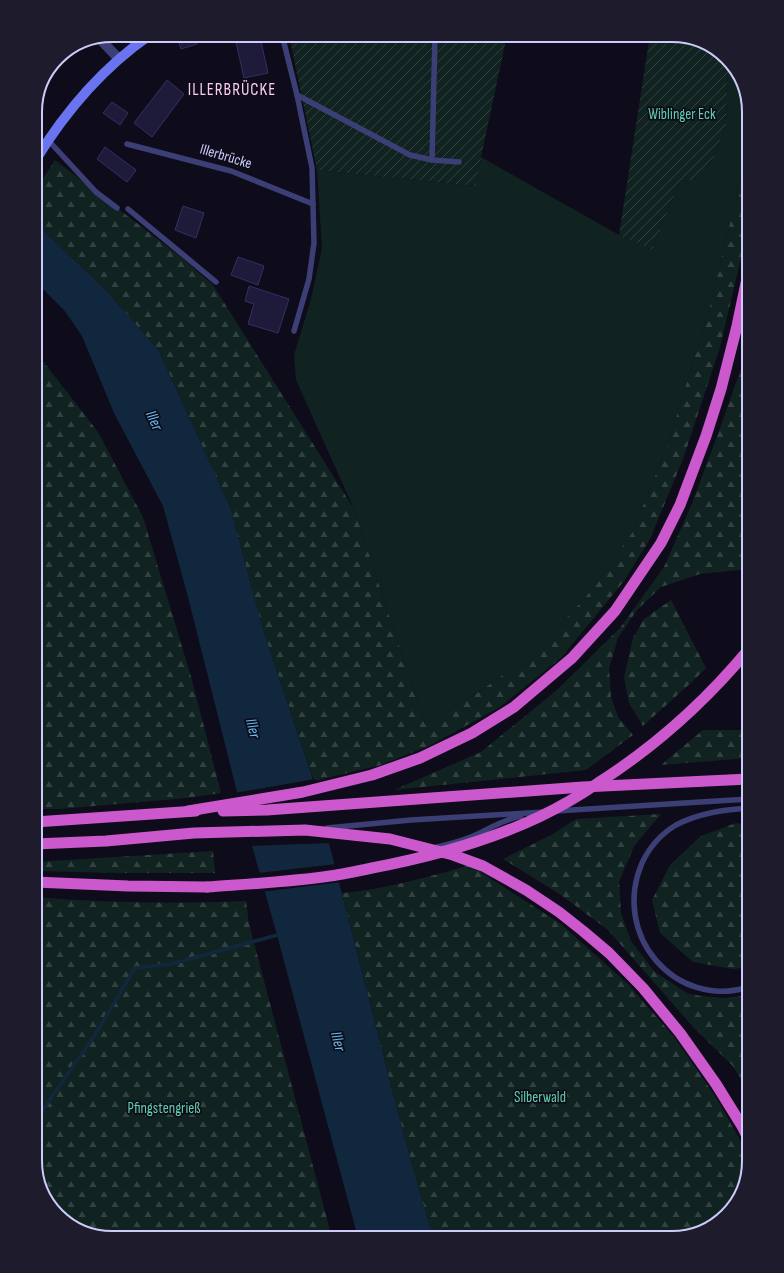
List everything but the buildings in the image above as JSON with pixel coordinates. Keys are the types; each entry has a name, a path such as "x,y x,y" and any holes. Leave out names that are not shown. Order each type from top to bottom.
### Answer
{"highway":[{"path":"188,811 302,792 372,775 420,758 472,733 514,707 572,658 615,611 661,543 680,505 706,436 721,390 742,302"},
{"path":"42,882 128,886 207,887 257,884 330,876 416,860 468,845 540,817 576,798 627,765 676,726 706,698 742,657"},
{"path":"42,821 188,811 267,810 380,803 583,787 742,779"},
{"path":"42,844 106,841 194,833 305,830 390,839 453,855 483,866 506,878 559,912 608,953 643,988 680,1032 716,1084 742,1126"}],"main road":[{"path":"42,150 76,102 119,59 141,42"}],"street":[{"path":"104,43 119,59"}],"lane":[{"path":"284,42 297,95 312,168 314,243 309,279 294,331"},
{"path":"432,160 435,42"},
{"path":"297,95 410,156 432,160 459,162"},
{"path":"48,140 96,192 117,208"},
{"name":"Illerbrücke","path":"127,144 231,171 313,204"},
{"path":"128,210 216,282"},
{"path":"305,830 385,822 742,799"},
{"path":"742,809 717,811 698,816 674,826 653,845 644,860 635,883 634,900 635,919 642,940 654,959 671,974 694,986 707,990 731,990 742,988"},
{"path":"429,849 461,841 477,835 514,817 538,812"}],"green space":[{"path":"290,42 506,42 476,186 317,170"},
{"name":"Wiblinger Eck","path":"649,42 686,43 703,49 718,59 728,70 726,125 714,156 700,179 680,181 652,250 619,235"},
{"path":"728,70 735,81 740,94 742,112 742,172 710,307 667,447 632,533 585,598 529,657 473,696 425,724 354,509 296,380 294,355 311,299 322,248 317,170 476,186 481,157 619,235 652,250 680,181 700,179 714,156 726,125"},
{"path":"55,160 182,258 213,285 354,509 425,724 473,696 529,657 585,598 632,533 667,447 710,307 742,172 742,254 720,347 683,459 650,539 624,581 561,658 500,707 431,745 381,765 314,781 264,633 230,507 159,351 103,287 42,230 42,180"},
{"path":"42,360 98,432 143,517 192,680 221,793 186,798 60,809 42,809"},
{"path":"742,366 742,570 700,574 661,587 637,610 618,638 609,668 611,697 618,717 633,735 586,770 394,790 481,752 558,689 620,628 664,567 691,506"},
{"path":"671,600 706,668 643,726 629,703 624,677 633,638 644,619"},
{"path":"703,730 742,730 742,759 661,765"},
{"path":"661,814 634,846 619,882 621,913 631,941 655,972 687,993 724,998 742,996 742,1081 732,1065 694,1028 608,930 561,895 503,859 553,834 576,819"},
{"path":"736,823 742,824 742,968 733,969 693,962 660,933 652,900 670,865 701,836"},
{"path":"213,851 215,873 42,871 42,862"},
{"name":"Silberwald","path":"470,865 561,924 628,984 675,1038 717,1099 742,1144 740,1179 730,1200 718,1214 703,1224 690,1229 672,1231 431,1231 403,1132 342,893 391,886"},
{"name":"Pfingstengrieß","path":"42,898 88,901 140,902 246,901 249,924 330,1231 107,1231 98,1230 81,1224 66,1214 59,1207 49,1192 44,1179 42,1161"}],"water":[{"name":"Iller","path":"42,230 103,287 159,351 230,507 264,633 311,773 403,1132 431,1231 356,1231 237,792 188,597 163,506 114,413 82,336 64,310 42,288"}],"pier":[{"path":"315,779 331,843 250,846 235,793"},
{"path":"337,864 341,882 269,891 263,891 258,873"}],"waterway":[{"path":"42,1111 95,1035 135,968 171,964 281,934"}],"district":[{"name":"ILLERBRÜCKE","path":"232,89"}]}
